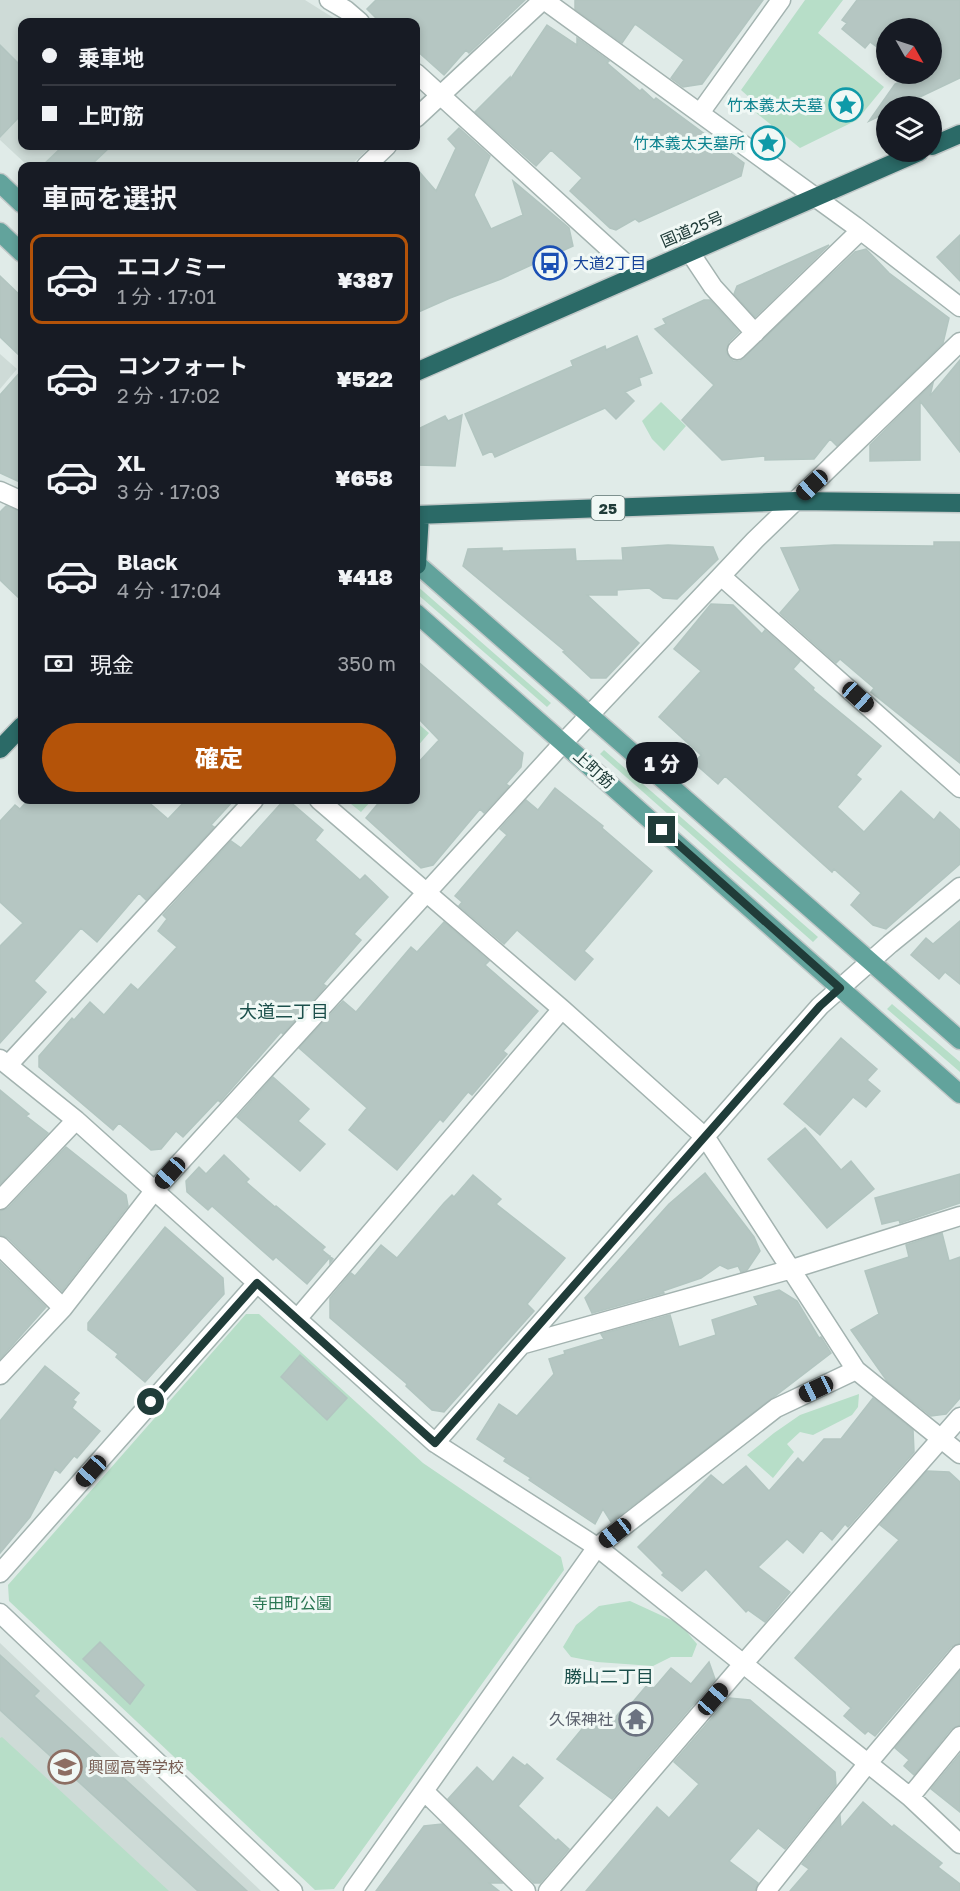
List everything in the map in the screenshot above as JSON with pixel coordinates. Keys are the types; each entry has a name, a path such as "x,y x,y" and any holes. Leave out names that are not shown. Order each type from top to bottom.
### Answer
{"highway":[{"path":"942,142 960,134"},
{"name":"国道25号","path":"420,370 896,162"},
{"name":"25","path":"420,515 796,501 960,503"},
{"path":"0,749 18,730"}],"main road":[{"path":"0,183 18,200"},
{"path":"0,232 18,249"},
{"path":"420,568 960,1040"},
{"name":"上町筋","path":"420,616 960,1094"}],"street":[{"path":"329,0 355,18"},
{"path":"420,114 543,0 815,197 960,307"},
{"path":"700,113 781,0"},
{"path":"420,77 637,274"},
{"path":"370,162 383,150"},
{"path":"737,350 860,231"},
{"path":"689,251 713,287 755,333"},
{"path":"0,1375 63,1308 154,1191 564,742 721,576 960,342"},
{"path":"0,491 18,499"},
{"path":"721,576 960,788"},
{"path":"250,804 4,1062 76,1120 435,1443 597,1547 910,1797 960,1844"},
{"path":"324,804 562,1009 706,1138 856,1370 960,1454"},
{"path":"435,1443 820,1006 960,887"},
{"path":"297,1319 562,1009"},
{"path":"0,1200 76,1120"},
{"path":"524,1344 792,1269 960,1216"},
{"path":"0,1246 63,1308"},
{"path":"0,1573 257,1283"},
{"path":"353,1891 597,1547 776,1408 856,1370"},
{"path":"548,1891 960,1417"},
{"path":"0,1613 293,1891"},
{"path":"766,1891 868,1763 957,1665"},
{"path":"910,1797 960,1736"},
{"path":"424,1791 522,1890"}],"shaded area":[{"path":"0,0 305,0 334,18 18,18 18,150 367,150 354,162 24,162 0,140"},
{"path":"0,354 17,369 0,389"},
{"name":"興國高等学校","path":"0,1643 261,1891 0,1891"}],"green space":[{"path":"805,0 843,0 818,33 876,80 876,84 884,87 857,120 800,148 755,112 759,106 741,90"},
{"path":"661,402 686,426 664,451 652,439 642,421"},
{"path":"420,588 551,703 547,707 420,596"},
{"path":"420,725 429,733 420,743"},
{"path":"604,750 818,937 813,942 600,754"},
{"path":"351,804 368,804 361,812"},
{"path":"892,1004 960,1062 960,1072 887,1009"},
{"name":"寺田町公園","path":"246,1314 259,1314 423,1463 561,1557 564,1570 334,1889 315,1890 9,1601 8,1585"},
{"path":"859,1394 858,1407 852,1415 813,1435 800,1432 787,1444 794,1452 773,1478 747,1455 800,1415"},
{"path":"630,1601 680,1624 697,1644 692,1657 671,1657 653,1666 597,1662 571,1657 563,1647 576,1625 599,1606"},
{"path":"2,1737 169,1891 0,1891 0,1738"}],"building":[{"path":"376,0 525,0 469,53 466,50 444,75 420,54 420,18 376,18 367,9"},
{"path":"575,0 763,0 702,84 683,87 671,78 684,60 635,24 622,43 575,9"},
{"path":"857,0 960,0 960,78 922,96 887,96 895,84 942,84 942,18 876,18 876,46 870,42 865,48 842,29 847,23 842,20"},
{"path":"547,25 577,45 577,38 609,61 607,63 640,91 642,89 654,100 656,98 744,163 741,176 639,222 635,219 616,230 610,228 570,191 582,178 551,150 536,166 475,112 510,77 510,80"},
{"path":"0,45 18,63 18,118 0,137"},
{"path":"876,111 876,118 869,121"},
{"path":"459,128 490,156 474,195 491,229 523,215 513,181 569,228 573,246 501,279 420,311 420,173 436,191 456,148 448,139"},
{"path":"59,150 107,150 94,162 46,162"},
{"path":"960,235 960,281 937,257"},
{"path":"829,245 755,317 734,294 737,286"},
{"path":"866,249 889,273 949,318 943,343 837,446 830,439 814,459 765,460 765,456 722,460 682,420 714,385 655,329 666,324 663,319 704,300 710,300 739,332 729,342 726,352 733,361 740,361 855,252"},
{"path":"0,276 18,293 18,354 0,337"},
{"path":"637,336 652,373 639,378 641,385 625,392 634,401 616,419 605,408 495,457 492,451 483,455 465,414 573,366 571,361 605,346 606,350"},
{"path":"960,360 960,452 920,401 920,460 870,461 870,445 933,383 930,396"},
{"path":"18,375 18,481 0,473 0,395"},
{"path":"462,415 455,466 420,465 420,428 445,416 448,421"},
{"path":"6,506 18,510 18,597 0,580 0,512"},
{"path":"934,542 960,542 960,763 871,692 874,688 840,659 836,663 780,613 800,590 781,548 834,545 934,546"},
{"path":"668,545 713,547 718,559 677,599 663,598 649,588 617,590 617,595 587,595 639,643 606,678 591,678 563,652 565,651 463,566 468,549 502,548 502,551 575,549 576,561 623,560 622,548"},
{"path":"711,604 733,605 762,634 765,630 800,661 793,669 814,688 813,690 881,746 856,775 861,779 837,807 864,832 901,791 934,820 940,812 960,830 960,864 886,929 873,925 851,905 861,893 834,869 832,872 725,776 718,784 694,763 701,755 659,717 701,671 674,649"},
{"path":"420,663 523,753 521,767 506,784 509,786 484,813 480,809 433,865 421,868 366,818 378,804 420,804 420,761 439,740 420,720"},
{"path":"555,788 603,826 602,828 652,871 584,951 593,959 575,980 517,930 504,944 459,906 462,902 455,896 507,835 500,829 526,800 538,810"},
{"path":"24,804 151,804 168,819 182,804 230,804 211,825 214,827 146,900 139,893 97,942 81,928 34,981 46,992 0,1043 0,946 23,923 0,902 0,821 15,805 20,809"},
{"path":"280,804 293,804 323,830 315,840 360,880 365,875 388,897 354,934 361,940 323,984 326,986 283,1034 281,1032 220,1102 218,1100 183,1137 176,1131 161,1149 151,1150 119,1123 113,1130 39,1067 39,1056 72,1018 74,1020 90,1002 104,1015 131,984 138,990 177,947 158,931 167,919 163,915 231,841 241,848"},
{"path":"960,921 960,984 945,972 939,979 911,955 926,938 933,944"},
{"path":"444,922 489,961 485,965 538,1011 503,1051 507,1054 472,1095 468,1092 443,1122 440,1119 397,1170 349,1130 367,1108 299,1048 343,1001 356,1012 411,947 417,952"},
{"path":"841,1038 877,1069 867,1080 880,1091 866,1107 853,1097 820,1135 784,1104"},
{"path":"273,1077 309,1109 298,1121 325,1144 300,1171 237,1117"},
{"path":"0,1090 29,1114 26,1116 48,1133 0,1184"},
{"path":"805,1128 841,1170 851,1161 874,1189 827,1228 768,1159"},
{"path":"66,1147 126,1195 128,1206 62,1291 8,1238 0,1235 0,1211 8,1208"},
{"path":"224,1155 249,1179 246,1182 325,1247 322,1250 333,1259 330,1263 330,1257 307,1284 276,1257 273,1260 212,1206 208,1210 187,1192 186,1181 199,1167 206,1174"},
{"path":"705,1173 754,1237 760,1251 747,1270 741,1272 738,1266 728,1269 720,1265 701,1278 663,1291 664,1293 592,1313 585,1298 669,1204"},
{"path":"960,1174 960,1203 900,1223 899,1220 882,1224 875,1198"},
{"path":"473,1175 501,1199 496,1204 565,1258 527,1304 534,1311 444,1412 432,1410 406,1386 407,1384 330,1318 330,1298 351,1273 355,1276 381,1245 397,1258 444,1203 452,1195 454,1197"},
{"path":"165,1227 223,1278 224,1294 145,1382 116,1357 118,1354 88,1330 88,1323"},
{"path":"942,1233 949,1261 960,1257 960,1398 946,1414 931,1416 887,1381 851,1330 879,1314 865,1271 909,1257 906,1245"},
{"path":"0,1262 46,1307 0,1359"},
{"path":"779,1290 797,1301 819,1338 821,1337 831,1353 611,1522 603,1509 595,1524 529,1480 531,1478 504,1461 506,1458 477,1439 499,1404 517,1416 554,1374 549,1359 565,1354 564,1351 604,1339 601,1334 670,1315 679,1347 716,1335 712,1320 758,1305 754,1297"},
{"path":"300,1355 347,1398 327,1420 281,1377"},
{"path":"45,1366 79,1393 73,1400 76,1402 72,1408 100,1431 77,1458 74,1456 60,1473 55,1469 30,1517 0,1553 0,1421"},
{"path":"873,1398 913,1430 914,1452 848,1527 845,1524 832,1540 821,1530 803,1553 787,1539 758,1567 790,1592 765,1622 748,1610 746,1612 706,1569 682,1591 662,1575 664,1573 638,1547 711,1475 723,1485 746,1466 769,1491 798,1458 803,1463 824,1439 841,1439"},
{"path":"927,1471 949,1472 960,1482 960,1643 951,1647 875,1736 868,1731 865,1734 844,1716 851,1708 795,1658 899,1540 880,1525"},
{"path":"100,1642 144,1685 130,1704 83,1659"},
{"path":"0,1655 39,1691 34,1696 247,1891 198,1891 0,1710"},
{"name":"久保神社","path":"709,1662 715,1679 612,1799 557,1759 591,1718 596,1723 601,1716 610,1724 623,1708 626,1710 648,1684 654,1688 671,1668 691,1684"},
{"path":"960,1671 960,1725 951,1729 914,1775 904,1766 909,1760 895,1748"},
{"path":"729,1698 750,1700 835,1772 836,1785 785,1849 758,1828 729,1861 758,1883 755,1891 586,1891 657,1807 669,1818 699,1784 674,1762"},
{"path":"960,1754 960,1812 931,1789"},
{"path":"513,1757 525,1766 527,1764 543,1778 518,1806 556,1841 558,1839 569,1849 540,1883 534,1883 448,1799 477,1767 493,1782"},
{"path":"863,1802 892,1827 894,1825 942,1863 938,1867 960,1884 960,1891 790,1891 809,1869 802,1864 840,1816 841,1828"},
{"path":"442,1824 502,1883 489,1883 499,1891 376,1891 424,1826"}],"place":[{"name":"竹本義太夫墓","path":"846,105"},
{"name":"竹本義太夫墓所","path":"768,143"},
{"name":"大道2丁目","path":"550,263"},
{"name":"久保神社","path":"636,1719"},
{"name":"興國高等学校","path":"65,1767"}],"district":[{"name":"大道二丁目","path":"284,1011"},
{"name":"勝山二丁目","path":"609,1676"}],"route":[{"path":"151,1402 257,1283 435,1443 509,1361 820,1006 840,988 662,830"}]}
